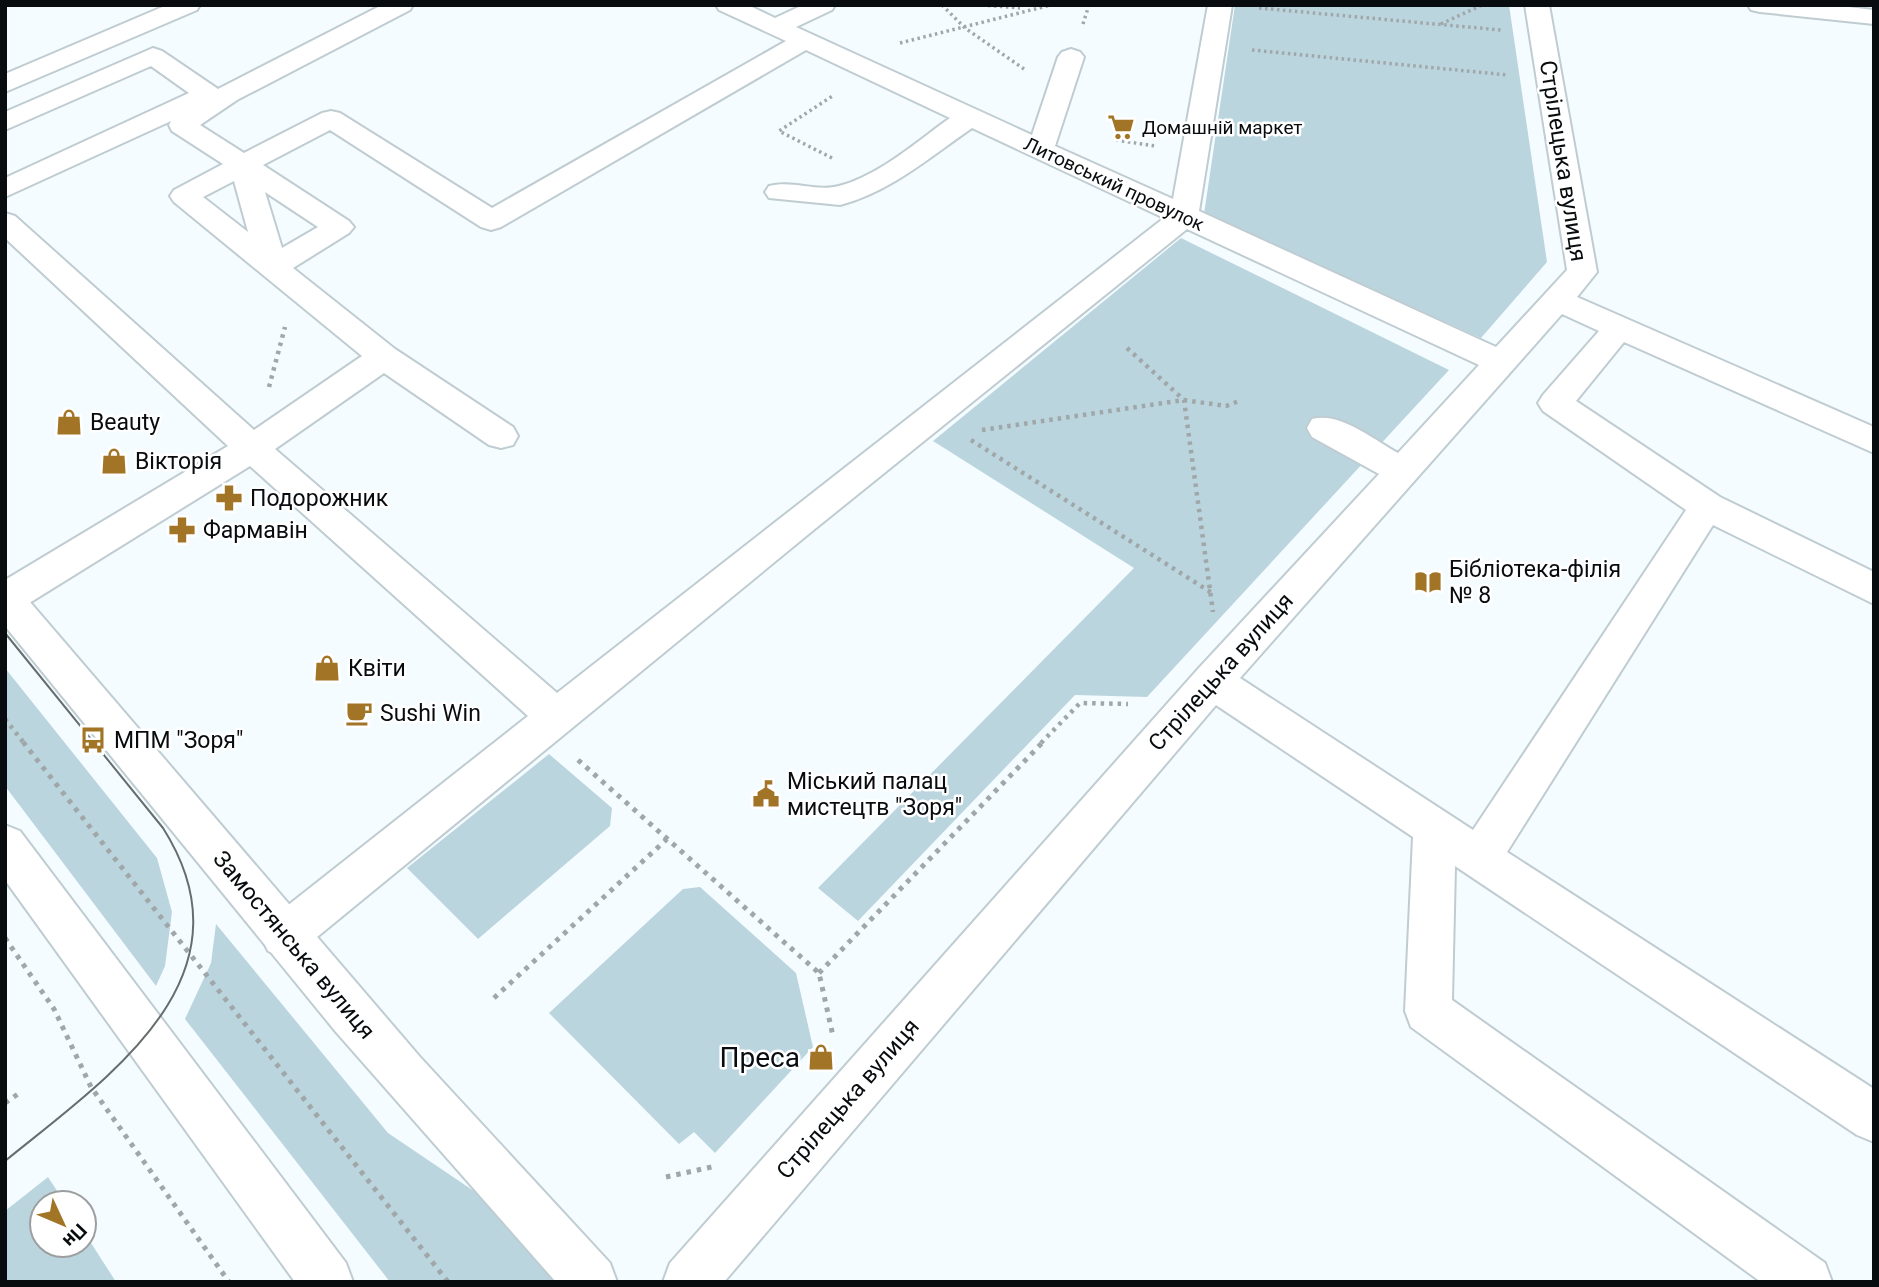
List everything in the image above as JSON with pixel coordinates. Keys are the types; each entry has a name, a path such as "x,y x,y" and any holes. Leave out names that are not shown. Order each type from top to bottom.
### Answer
{"street":[{"path":"5,84 188,5"},
{"path":"5,189 218,94 401,5"},
{"name":"Литовський провулок","path":"728,5 970,117 1044,140 1184,217 1500,362"},
{"path":"775,27 823,5"},
{"path":"284,936 556,716 1157,252 1184,217 1220,5"},
{"path":"1760,5 1874,17"},
{"name":"Стрілецька вулиця","path":"689,1282 1212,681 1582,272 1539,19"},
{"path":"501,436 384,357 184,196 331,120 491,221 804,41"},
{"path":"5,122 153,56 218,94"},
{"path":"1044,140 1071,57"},
{"path":"218,94 182,125 339,227 272,267"},
{"path":"779,192 840,196 877,181 970,117"},
{"path":"243,164 272,267"},
{"path":"5,222 252,448 556,716"},
{"path":"1557,300 1874,441"},
{"path":"1620,327 1555,404 1707,506 1874,589"},
{"path":"5,599 252,448 384,357"},
{"path":"1324,428 1402,471"},
{"path":"1479,858 1707,506"},
{"name":"Замостянська вулиця","path":"5,599 169,793 284,936 405,1077 591,1282"},
{"path":"1212,681 1874,1118"},
{"path":"1436,829 1428,1012 1806,1282"},
{"path":"5,845 327,1282"}],"path":[{"path":"943,5 965,28 1059,94"},
{"path":"982,5 1021,7 1018,15"},
{"path":"841,58 1051,5"},
{"path":"1440,24 1482,5"},
{"path":"1256,8 1440,24 1539,19"},
{"path":"1213,45 1508,75"},
{"path":"869,71 779,131 877,181"},
{"path":"1044,140 1194,151"},
{"path":"252,448 296,286"},
{"path":"1127,348 1184,400 1214,623"},
{"path":"974,432 1184,400 1226,406 1239,401"},
{"path":"961,433 1212,593"},
{"path":"819,973 1080,703 1139,704 1172,727"},
{"path":"5,719 448,1282"},
{"path":"569,752 819,973 835,1041"},
{"path":"494,998 667,839"},
{"path":"5,938 54,1009 91,1087 229,1282"},
{"path":"5,1103 18,1094"},
{"path":"666,1177 724,1165"}],"shaded area":[{"path":"1235,5 1509,5 1547,262 1481,338 1204,214"},
{"path":"1181,238 1449,370 1147,697 1075,695 858,921 818,888 1134,568 933,441"},
{"path":"5,668 157,858 172,912 165,966 156,986 5,786"},
{"path":"549,754 612,808 610,826 478,939 407,868"},
{"path":"700,887 796,973 813,1047 715,1153 694,1132 679,1144 549,1013 683,889"},
{"path":"216,924 388,1133 505,1212 568,1282 390,1282 185,1019 211,963"},
{"path":"48,1177 56,1189 33,1189"},
{"path":"28,1193 28,1259 98,1259 98,1254 116,1282 5,1282 5,1211"}],"tram line":[{"path":"5,633 163,828 188,882 193,932 182,977 158,1019 125,1058 86,1095 5,1161"}],"place":[{"name":"Домашній маркет","path":"1121,127"},
{"name":"Beauty","path":"69,422"},
{"name":"Вікторія","path":"114,461"},
{"name":"Подорожник","path":"229,498"},
{"name":"Фармавін","path":"182,530"},
{"name":"Бібліотека-філія № 8","path":"1428,582"},
{"name":"Квіти","path":"327,668"},
{"name":"Sushi Win","path":"359,713"},
{"name":"МПМ \"Зоря\"","path":"93,740"},
{"name":"Міський палац мистецтв \"Зоря\"","path":"766,794"},
{"name":"Преса","path":"821,1057"}]}
